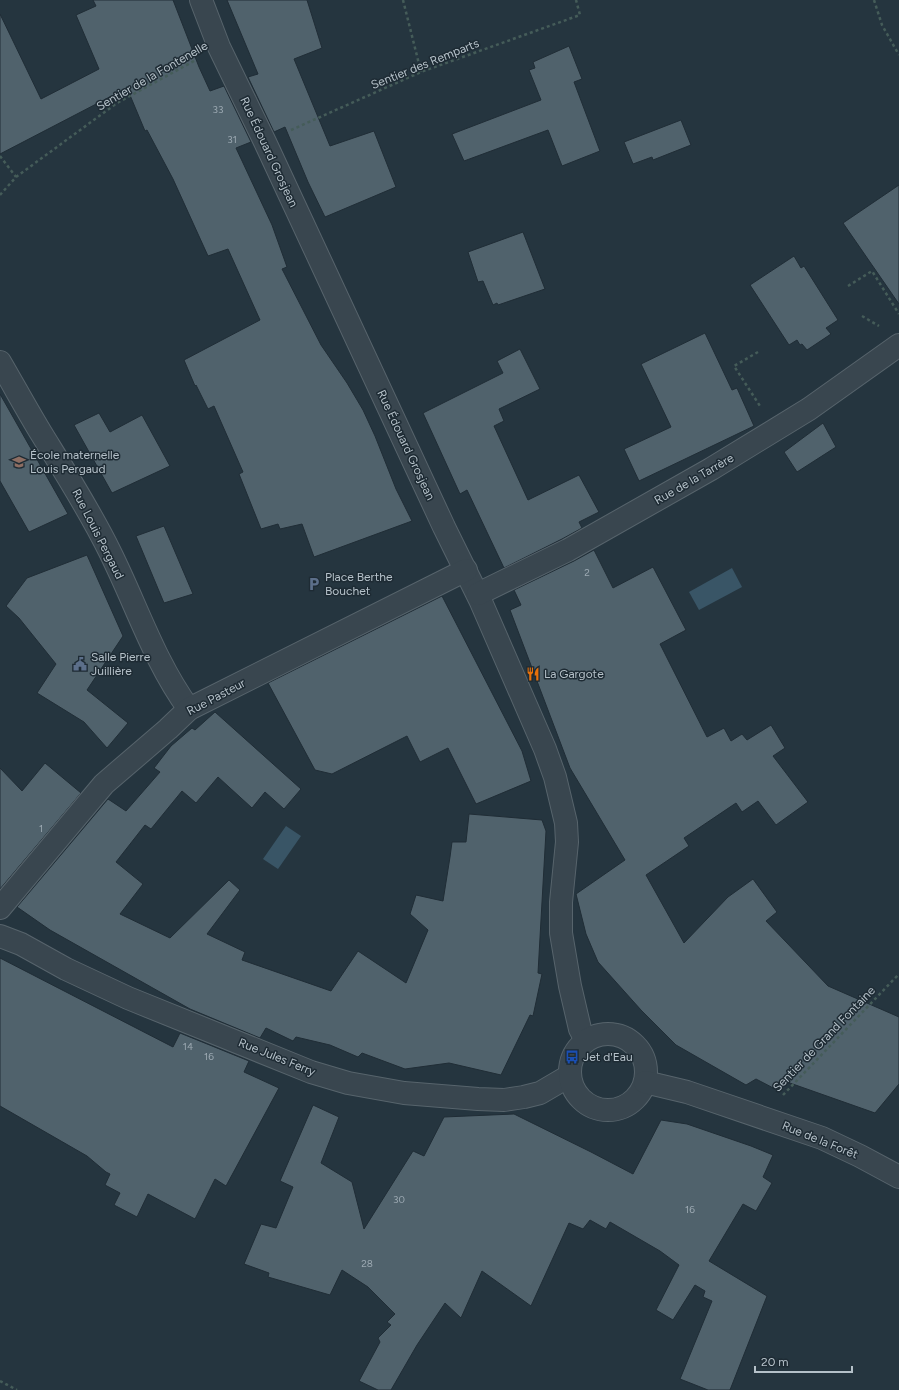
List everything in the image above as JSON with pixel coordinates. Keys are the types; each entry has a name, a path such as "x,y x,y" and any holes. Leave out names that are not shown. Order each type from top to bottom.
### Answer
{"street":[{"name":"Rue Édouard Grosjean","path":"201,0 219,47 265,142 444,527 478,594 545,749 557,784 566,822 567,842 561,902 561,933 570,986 580,1029 586,1040"},
{"name":"Rue de la Tarrère","path":"478,594 568,550 711,469 809,409 899,345"},
{"name":"Rue Louis Pergaud","path":"0,362 72,483 110,552 151,644 175,690 188,709"},
{"name":"Rue Pasteur","path":"0,908 104,784 168,729 188,709 466,570"},
{"name":"Rue Jules Ferry","path":"0,936 21,944 66,969 128,998 311,1072 348,1083 404,1093 504,1100 540,1093 569,1076"},
{"path":"603,1033 622,1035 637,1046 646,1063 645,1082 640,1094 630,1103 618,1109 605,1110 592,1107 581,1100 573,1089 569,1076 569,1066 575,1051 586,1040 603,1033"},
{"name":"Rue de la Forêt","path":"645,1082 687,1092 822,1138 899,1177"}],"path":[{"path":"403,0 421,72"},
{"name":"Sentier des Remparts","path":"265,142 421,72 580,15 576,0"},
{"path":"874,0 882,25 899,55"},
{"name":"Sentier de la Fontenelle","path":"0,195 16,177 117,104 219,47"},
{"path":"0,156 16,177"},
{"path":"848,286 872,271 899,314"},
{"path":"758,352 734,366 761,407"},
{"name":"Sentier de Grand Fontaine","path":"762,1117 899,974"},
{"path":"0,1381 17,1390"}],"water":[{"path":"732,568 742,587 699,610 689,592"},
{"path":"286,826 301,836 278,869 263,859"}],"building":[{"path":"93,0 173,0 210,91 224,86 251,142 236,148 272,225 287,267 282,269 321,345 347,383 363,410 396,489 412,521 314,557 302,524 280,529 278,524 261,529 239,474 243,472 214,406 208,409 196,385 195,386 184,360 260,320 228,249 208,256 173,179 147,130 145,131 127,88 0,154 0,14 41,99 99,69 76,15 96,6"},
{"path":"227,0 307,0 322,48 294,59 330,146 374,131 396,187 325,217 308,182 285,127 274,132 248,77 258,74"},
{"path":"569,46 582,79 574,82 600,151 562,166 548,130 464,161 452,134 541,100 529,70 535,68 533,62"},
{"path":"681,120 691,145 653,160 652,157 633,164 624,142"},
{"path":"899,185 899,304 843,223"},
{"path":"523,232 545,289 498,305 497,303 493,305 483,281 478,282 468,252"},
{"path":"794,256 801,268 804,266 838,320 826,328 831,334 807,350 802,344 800,345 797,340 789,345 750,285"},
{"path":"705,333 732,390 737,388 754,426 639,481 624,449 671,427 641,364"},
{"path":"520,349 540,389 499,409 504,421 494,426 528,500 579,475 599,512 579,522 582,528 504,568 467,490 460,494 423,413 503,373 497,361"},
{"path":"0,394 68,514 29,532 0,481"},
{"path":"99,413 110,432 142,415 170,466 112,493 74,425"},
{"path":"823,423 836,447 797,472 784,452"},
{"path":"164,526 193,594 164,603 136,536"},
{"path":"594,550 613,588 653,567 686,630 660,644 707,737 724,728 731,741 742,734 747,740 771,725 785,748 773,756 808,802 776,825 758,801 742,812 736,803 684,838 689,846 646,875 684,943 728,897 753,879 777,912 766,921 828,986 899,1017 899,1084 875,1113 787,1082 779,1091 756,1079 746,1085 676,1045 641,1010 598,962 586,934 576,894 625,860 570,768 510,610 521,605 514,590"},
{"path":"87,555 123,636 87,690 128,723 107,748 84,722 37,693 56,664 19,618 6,606 27,578"},
{"path":"442,596 522,751 531,781 476,804 448,748 420,762 407,736 332,774 315,770 268,683"},
{"path":"215,712 301,789 284,809 265,792 252,808 218,777 196,803 182,791 151,829 145,825 116,862 143,884 120,914 170,938 229,880 240,890 207,934 245,952 242,960 331,991 358,951 406,983 428,930 410,914 416,895 443,901 452,842 466,842 469,814 542,820 546,831 538,973 542,974 533,1016 530,1015 501,1075 449,1063 405,1069 362,1053 358,1057 330,1045 296,1037 293,1041 266,1028 260,1038 190,1009 50,930 17,907 108,799 126,811 160,772 154,768 171,746 192,728 195,730"},
{"path":"45,763 81,793 0,889 0,768 22,791"},
{"path":"0,958 173,1047 180,1033 249,1061 244,1072 279,1088 226,1186 215,1179 195,1219 148,1194 137,1217 114,1205 120,1193 105,1185 110,1174 87,1156 0,1106"},
{"path":"313,1105 339,1117 321,1163 352,1182 364,1229 413,1151 424,1156 444,1117 514,1114 633,1174 661,1120 687,1124 773,1155 763,1177 772,1183 756,1211 743,1204 709,1261 767,1296 730,1390 708,1390 680,1379 712,1301 703,1297 705,1291 695,1285 673,1320 656,1310 679,1265 660,1251 610,1222 606,1229 590,1220 583,1229 569,1223 531,1306 482,1271 461,1318 445,1303 417,1345 391,1390 378,1390 359,1381 380,1342 378,1338 391,1325 387,1322 395,1314 368,1287 342,1270 330,1295 268,1277 269,1273 244,1264 261,1224 276,1228 293,1187 280,1181"}],"place":[{"name":"École maternelle Louis Pergaud","path":"19,462"},
{"name":"Place Berthe Bouchet","path":"314,584"},
{"name":"Salle Pierre Juillière","path":"80,664"},
{"name":"La Gargote","path":"533,674"},
{"name":"Jet d'Eau","path":"572,1057"}]}
